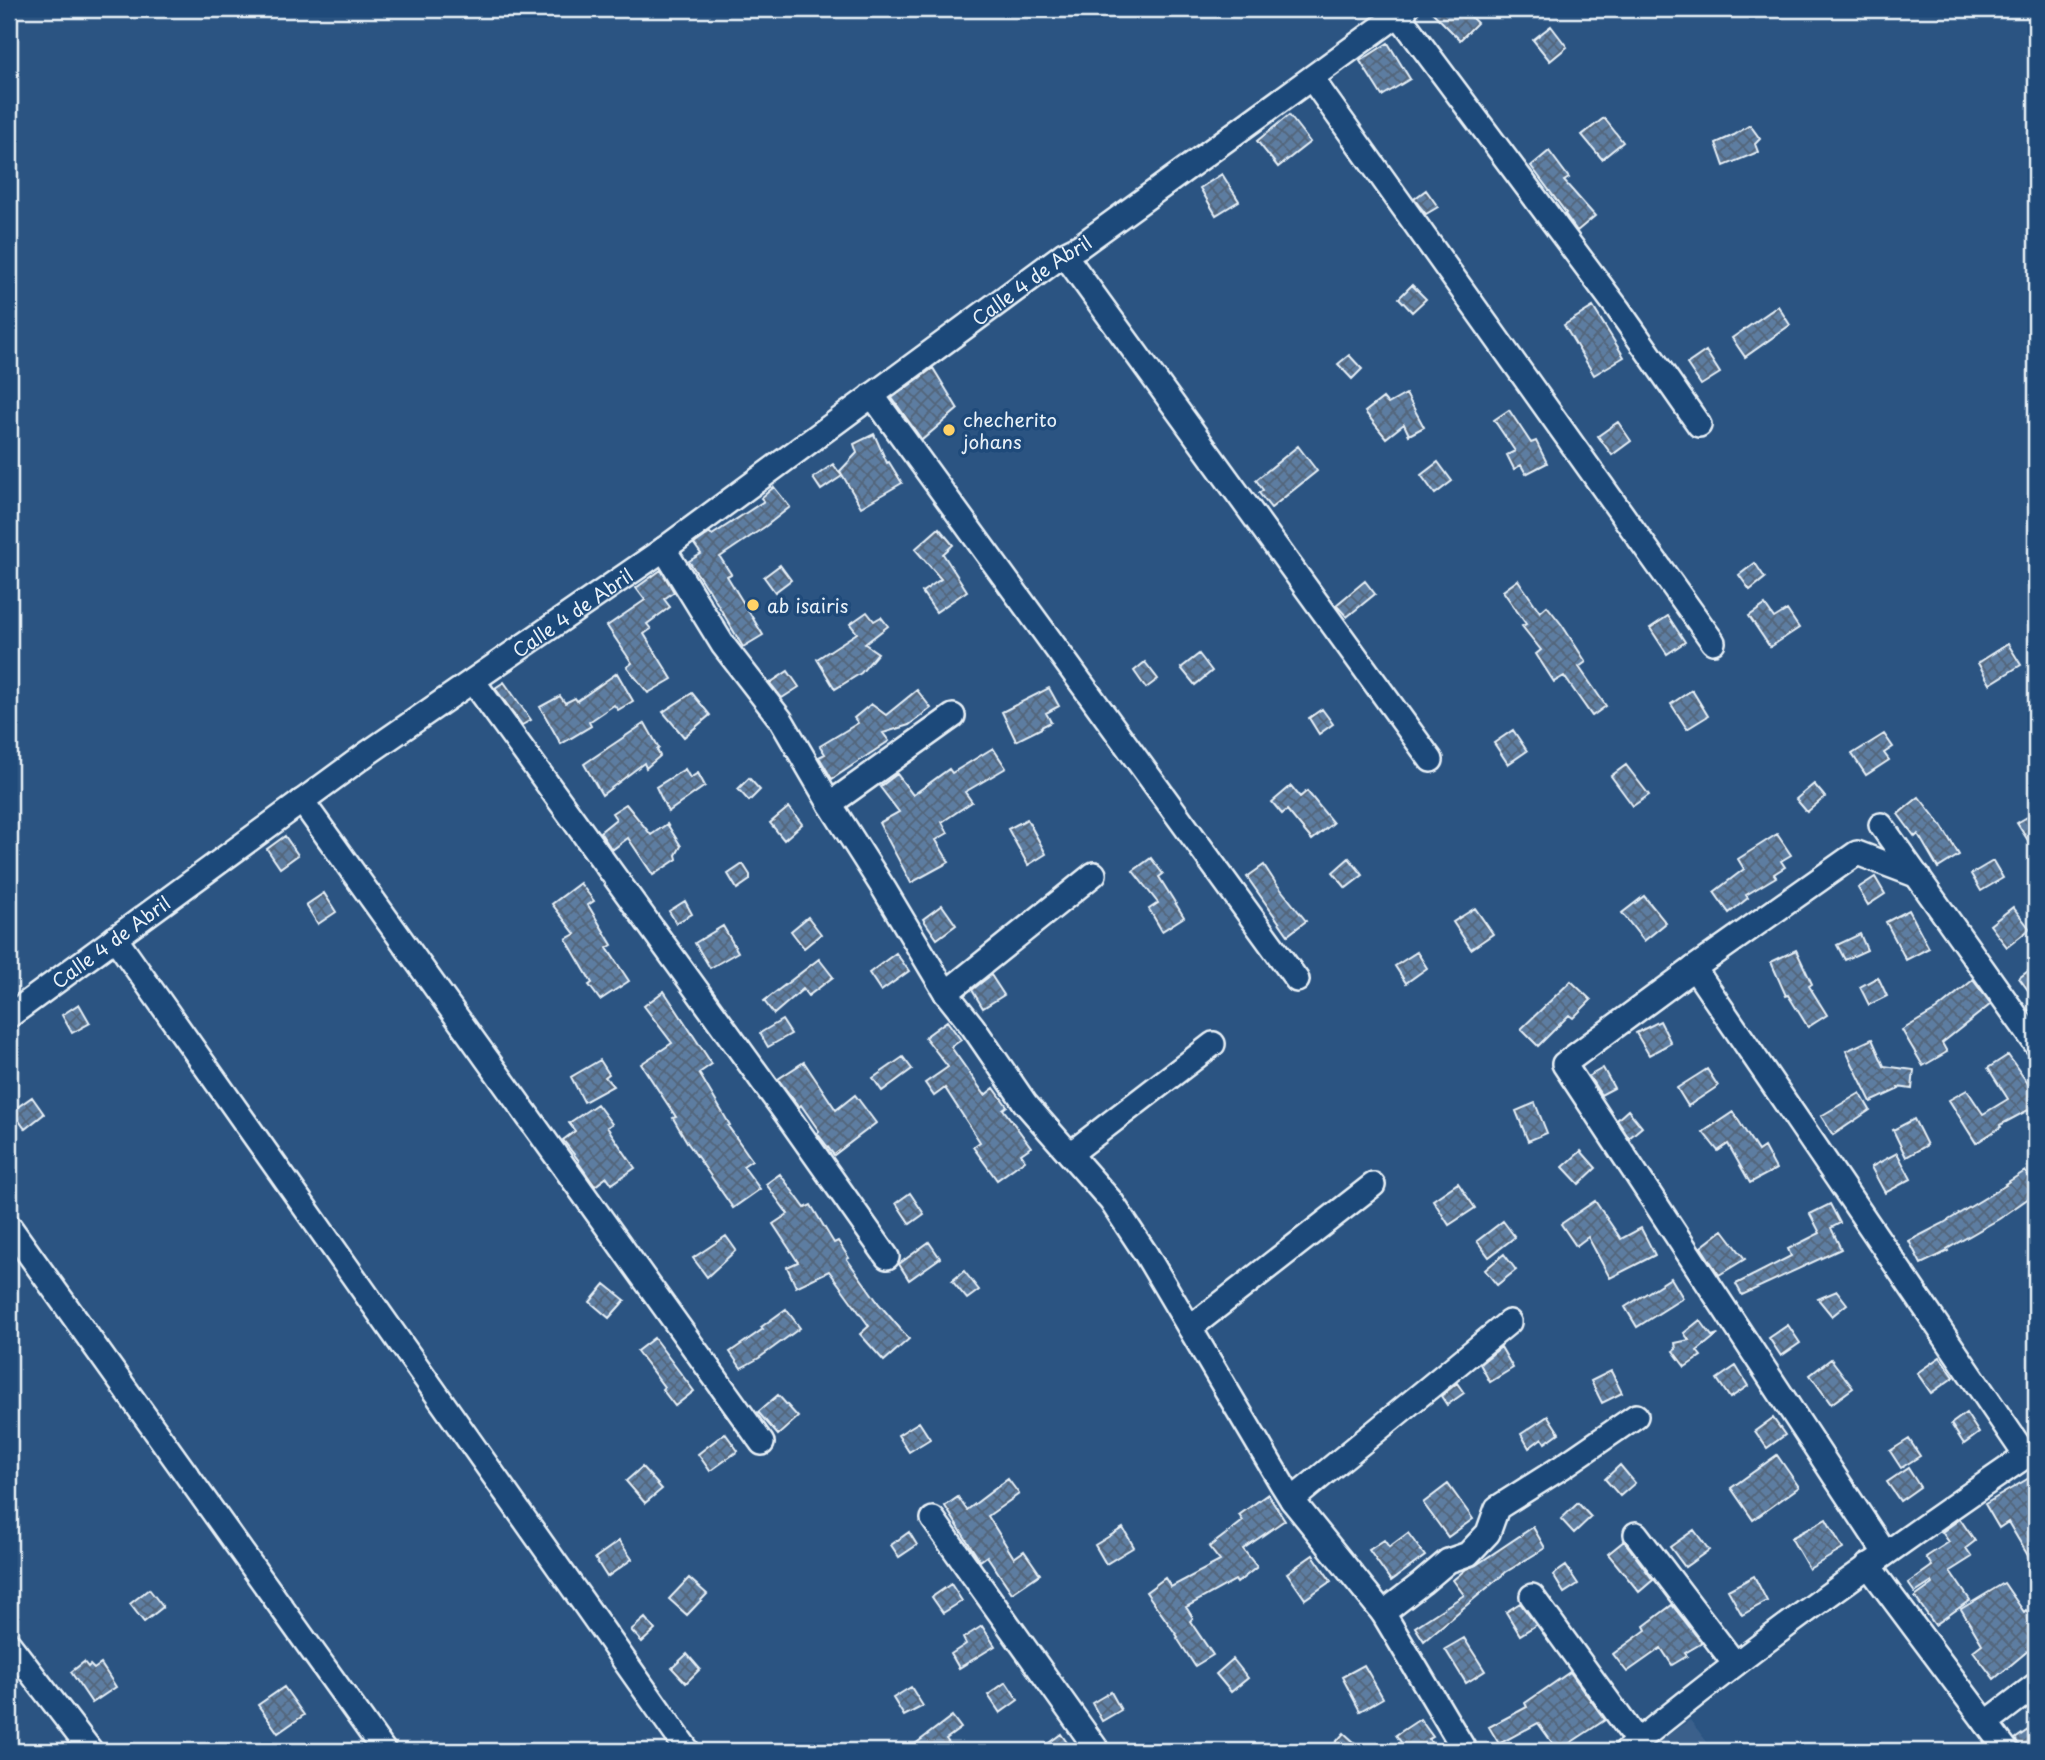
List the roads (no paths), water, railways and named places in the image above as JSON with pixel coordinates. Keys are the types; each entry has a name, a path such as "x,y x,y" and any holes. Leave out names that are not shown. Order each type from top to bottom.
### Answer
{"street":[{"name":"Calle 4 de Abril","path":"9,1016 302,801 664,549 1064,254 1080,246 1402,12"},
{"path":"1402,12 1699,425"},
{"path":"1312,79 1713,642"},
{"path":"1064,254 1431,760"},
{"path":"872,395 1297,980"},
{"path":"664,549 723,645 781,720 946,993 1025,1103 1111,1201 1146,1254 1292,1500 1382,1613 1465,1751"},
{"path":"473,681 887,1257"},
{"path":"830,804 953,716"},
{"path":"302,801 762,1443"},
{"path":"1881,825 2036,1044"},
{"path":"1918,876 1857,853 1564,1064 1877,1559 2007,1751"},
{"path":"946,993 1094,874"},
{"path":"115,938 688,1751"},
{"path":"1532,1596 1632,1747 1735,1664 1877,1559 2031,1453 1694,968"},
{"path":"1070,1154 1213,1044"},
{"path":"1190,1328 1373,1185"},
{"path":"9,1226 384,1751"},
{"path":"1292,1500 1509,1322"},
{"path":"1382,1613 1448,1561 1468,1554 1488,1533 1497,1507 1562,1467 1636,1416"},
{"path":"933,1519 1098,1751"},
{"path":"1636,1534 1735,1664"},
{"path":"9,1644 90,1751"},
{"path":"1986,1723 2036,1685"}],"place":[{"name":"checherito johans","path":"949,430"},
{"name":"ab isairis","path":"753,605"}]}
